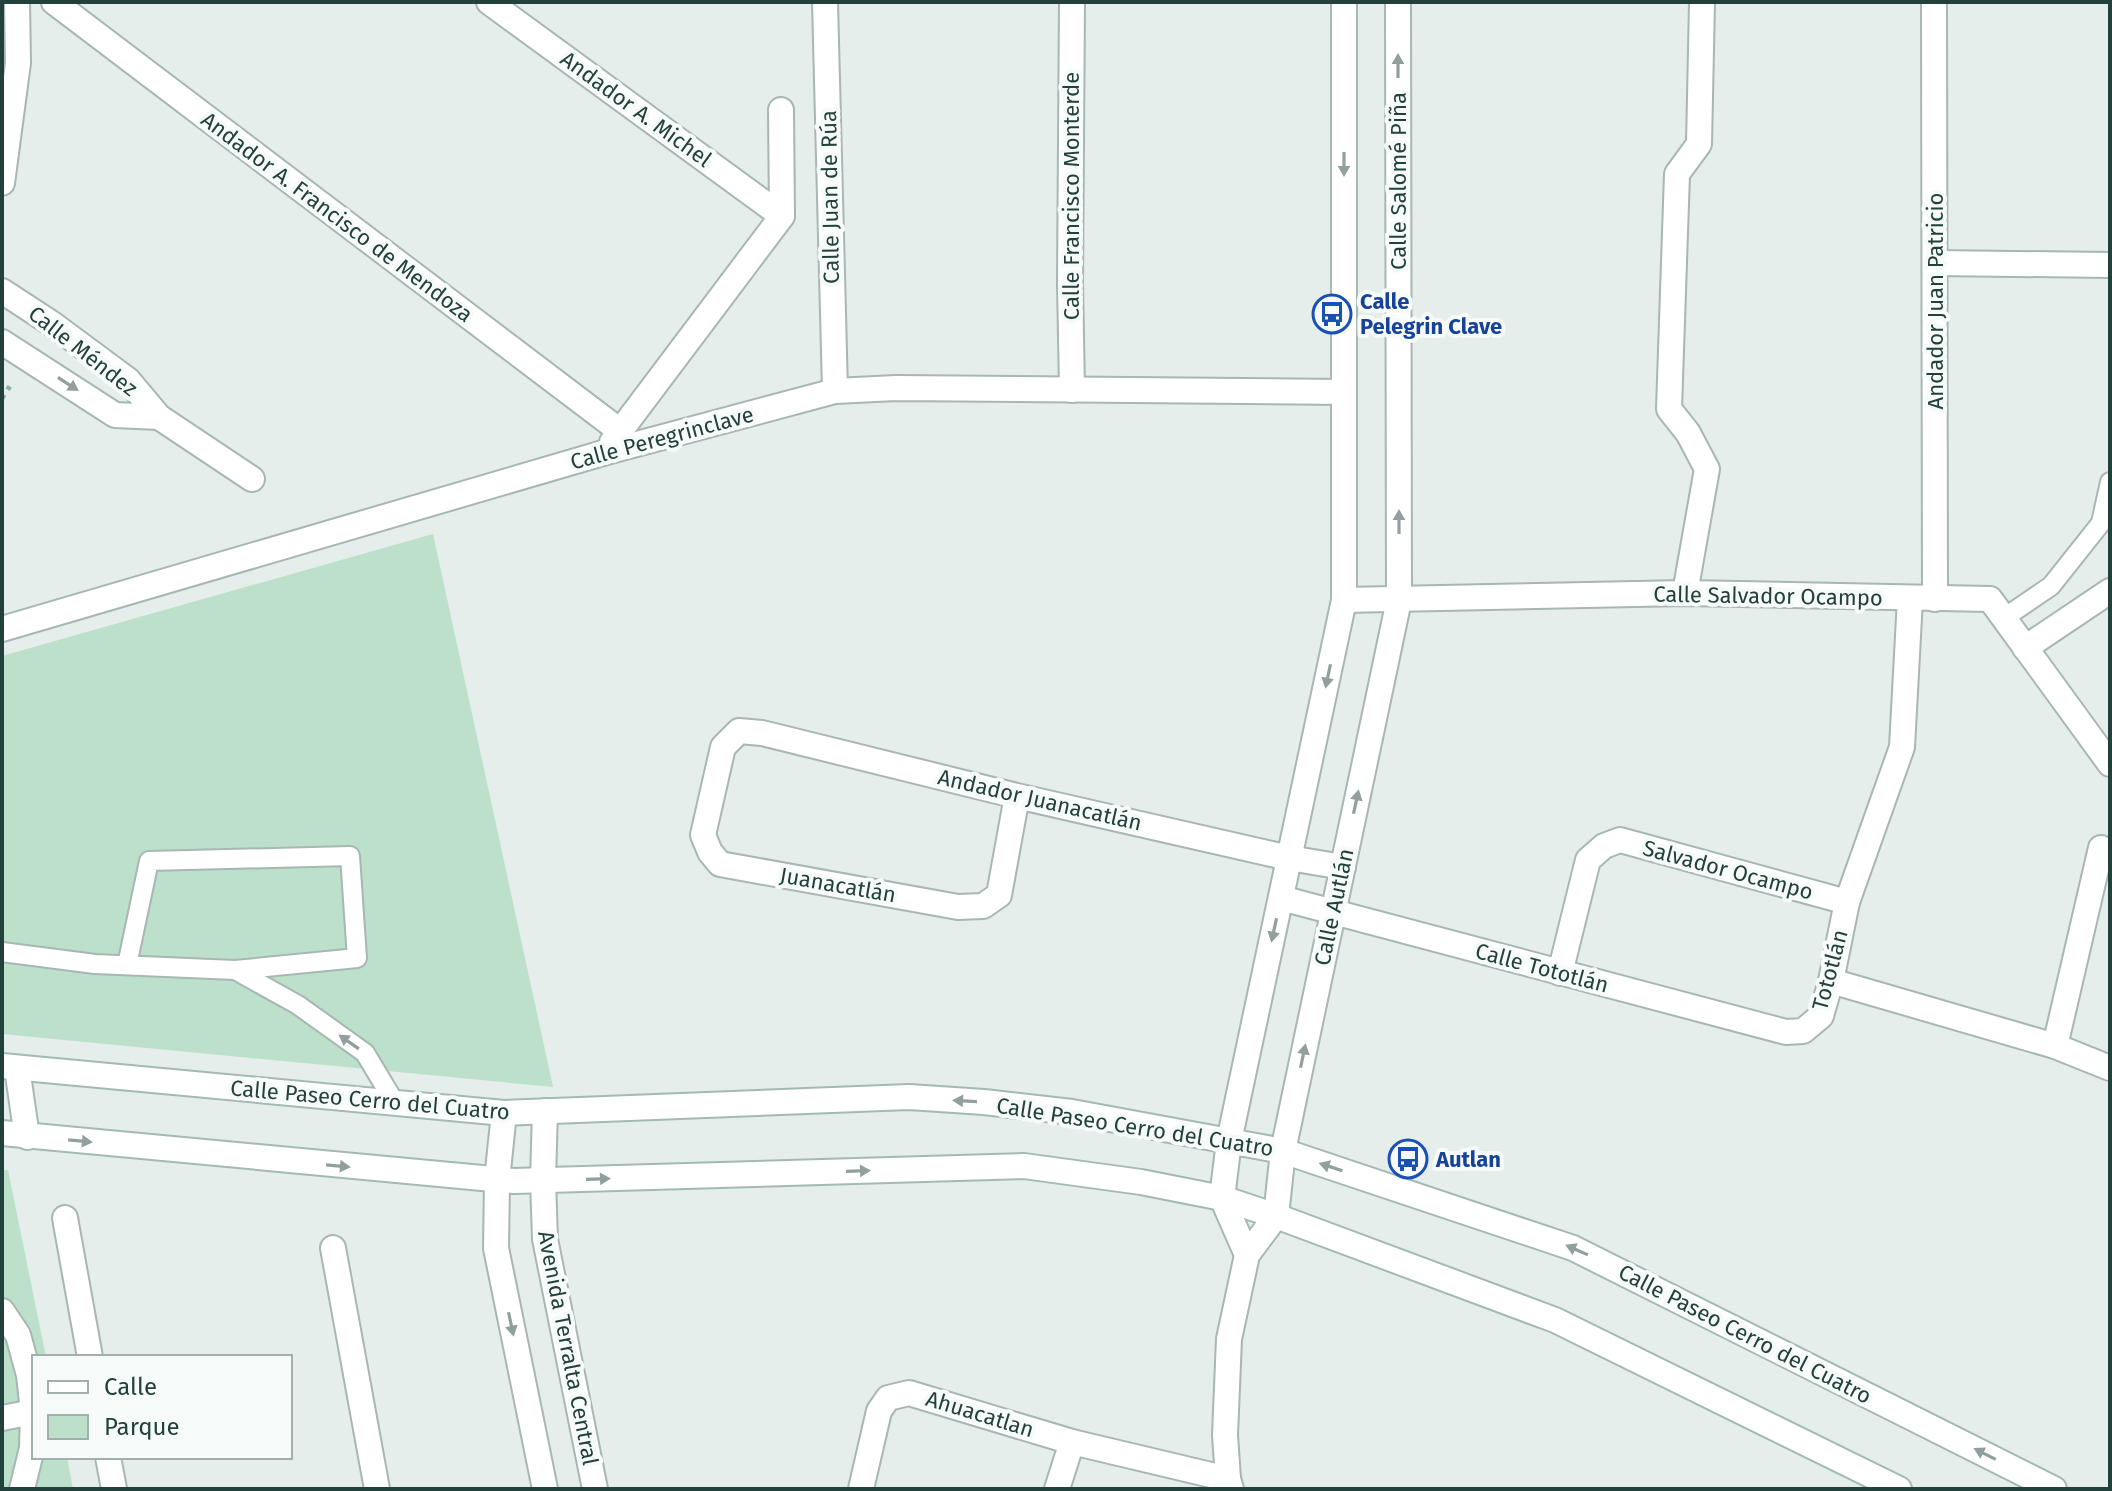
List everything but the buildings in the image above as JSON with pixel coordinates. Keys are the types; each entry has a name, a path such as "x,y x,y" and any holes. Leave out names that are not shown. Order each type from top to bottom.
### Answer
{"street":[{"path":"2,183 18,63 17,2"},
{"name":"Andador A. Francisco de Mendoza","path":"54,2 620,431"},
{"name":"Andador A. Michel","path":"489,2 782,216"},
{"name":"Calle Juan de Rúa","path":"825,2 835,391"},
{"name":"Calle Francisco Monterde","path":"1072,2 1072,390"},
{"path":"1247,1255 1222,1198 1229,1141 1344,600 1344,2"},
{"name":"Calle Salomé Piña","path":"1398,2 1399,600"},
{"path":"1685,593 1707,469 1688,433 1669,409 1677,174 1699,144 1702,2"},
{"name":"Andador Juan Patricio","path":"1934,2 1935,599"},
{"path":"603,453 782,216 781,110"},
{"path":"1935,263 2110,265"},
{"name":"Calle Méndez","path":"2,291 128,380 159,417 252,479"},
{"name":"Calle Méndez","path":"2,342 115,415 159,417"},
{"name":"Calle Peregrinclave","path":"2,629 603,453 835,391 896,388 1343,392"},
{"path":"2025,648 2110,591"},
{"name":"Calle Salvador Ocampo","path":"1344,600 1685,593 1990,599 2109,764"},
{"path":"1847,902 1902,747 1910,599"},
{"name":"Calle Autlán","path":"1276,1216 1283,1151 1399,600"},
{"name":"Andador Juanacatlán","path":"739,731 762,733 1017,796 1289,858 1343,867"},
{"name":"Juanacatlán","path":"739,731 723,747 703,835 710,852 720,864 958,907 983,906 999,895 1017,796"},
{"name":"Salvador Ocampo","path":"1560,973 1588,860 1604,846 1620,840 1847,902"},
{"path":"2055,1046 2101,848"},
{"name":"Calle Tototlán","path":"1281,898 1786,1032 1803,1031"},
{"name":"Tototlán","path":"1803,1031 1821,1016 1847,902"},
{"path":"1831,981 2055,1046 2110,1068"},
{"path":"9,1067 27,1137"},
{"name":"Calle Paseo Cerro del Cuatro","path":"9,1067 504,1113 909,1097 1072,1112 1283,1151 1573,1248 2054,1489"},
{"name":"Avenida Terralta Central","path":"545,1111 545,1239 595,1489"},
{"path":"504,1113 497,1180 496,1248 545,1489"},
{"path":"2,1133 497,1180 1024,1166 1141,1182 1222,1198 1555,1320 1899,1489"},
{"path":"1229,1484 1225,1435 1229,1339 1247,1255 1276,1216"},
{"path":"65,1218 90,1355"},
{"path":"333,1248 377,1489"},
{"path":"2,1311 18,1335 24,1351 32,1403"},
{"name":"Ahuacatlan","path":"861,1489 879,1411 888,1398 909,1393 1072,1442 1229,1484"},
{"path":"2,1418 32,1412"},
{"path":"1057,1489 1072,1442"},
{"path":"22,1489 32,1448"},
{"path":"108,1459 114,1489"}],"lane":[{"path":"2004,618 2051,586 2101,523 2110,482"},
{"path":"2,952 95,964 235,970 357,958 350,856 149,861 127,965"},
{"path":"235,970 298,1005 365,1053 395,1103"}],"green space":[{"path":"433,534 553,1087 2,1034 2,656"},
{"path":"2,1170 8,1170 46,1355 32,1355 32,1459 67,1459 73,1489 2,1489"}],"place":[{"name":"Calle Pelegrin Clave","path":"1332,314"},
{"name":"Autlan","path":"1408,1159"}]}
